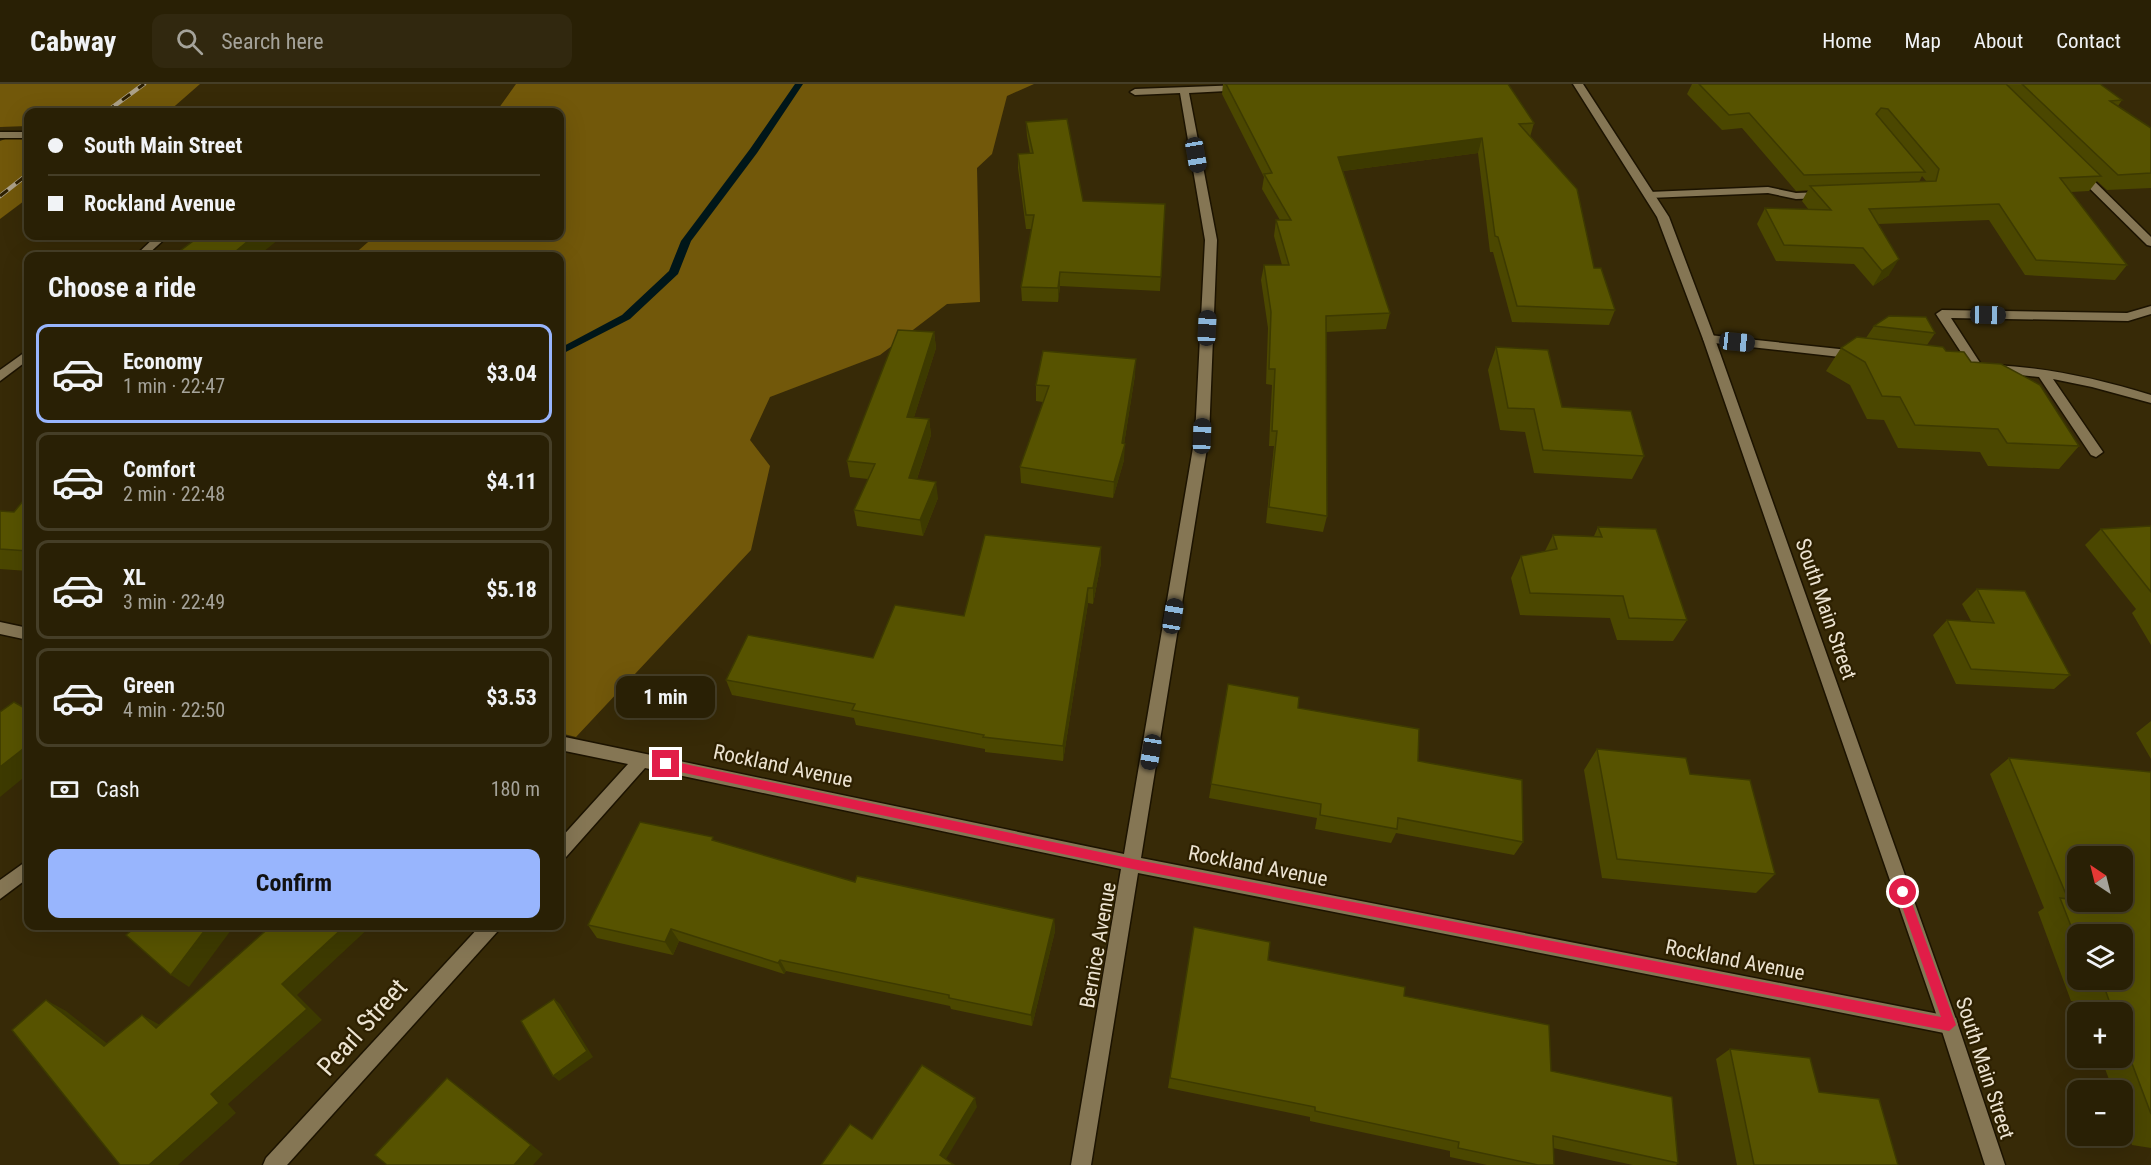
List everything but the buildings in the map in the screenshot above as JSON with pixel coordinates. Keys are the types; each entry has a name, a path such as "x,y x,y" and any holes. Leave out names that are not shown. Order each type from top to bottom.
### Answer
{"street":[{"name":"South Main Street","path":"1578,84 1663,217 1949,1025 1995,1165"},
{"path":"1136,92 1254,88"},
{"name":"Bernice Avenue","path":"1081,1165 1133,864 1202,436 1211,240 1184,91"},
{"path":"0,135 24,135"},
{"path":"2074,168 2151,243"},
{"path":"1649,195 1768,190 1796,196 1842,195"},
{"path":"144,252 158,240"},
{"path":"1978,369 1942,314 2128,317 2151,310"},
{"path":"1708,339 1876,358"},
{"path":"0,377 24,357"},
{"path":"1956,366 2042,372 2092,380 2151,399"},
{"path":"2042,372 2096,453"},
{"path":"0,628 24,633"},
{"name":"Rockland Avenue","path":"564,744 1133,864 1949,1025"},
{"path":"564,847 643,759"},
{"path":"0,891 24,871"},
{"name":"Pearl Street","path":"273,1165 487,930"}],"shaded area":[{"path":"0,84 200,84 173,108 24,108 24,126 0,127"},
{"path":"516,84 1034,84 1007,96 992,154 977,168 980,302 947,304 880,355 770,397 750,440 770,466 751,550 576,737 564,734 564,252 357,252 370,240 564,240 564,108 499,108"},
{"path":"24,132 24,201 0,219 0,141"}],"waterway":[{"path":"564,350 626,317 674,272 686,241 754,151 799,84"}],"railway":[{"path":"111,108 144,84"},
{"path":"0,196 24,177"}],"route":[{"path":"666,764 1133,864 1949,1025 1903,892"}]}
